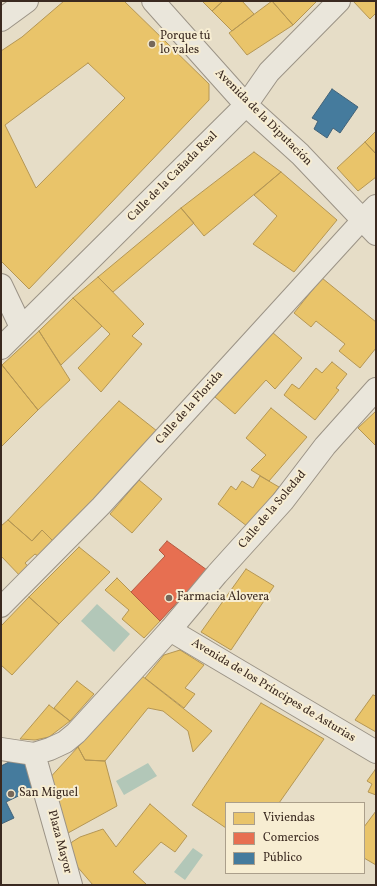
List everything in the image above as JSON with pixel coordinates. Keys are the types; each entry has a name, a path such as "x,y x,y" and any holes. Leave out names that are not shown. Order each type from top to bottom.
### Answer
{"street":[{"path":"1,20 27,1"},
{"name":"Avenida de la Diputación","path":"153,1 246,105 372,220"},
{"name":"Calle de la Cañada Real","path":"1,348 246,105 269,72 339,1"},
{"name":"Calle de la Florida","path":"1,607 101,506 372,220"},
{"path":"1,286 22,327"},
{"name":"Calle de la Soledad","path":"34,754 65,742 76,733 170,630 284,501 325,446 376,389"},
{"name":"Avenida de los Príncipes de Asturias","path":"170,630 376,752"},
{"path":"1,749 34,754"},
{"name":"Plaza Mayor","path":"34,754 71,885"}],"shaded area":[{"path":"97,604 130,634 114,652 81,621"},
{"path":"148,763 157,776 124,795 116,781"},
{"path":"193,848 203,855 185,880 174,872"}],"building: Viviendas":[{"path":"64,1 124,1 209,84 209,100 29,289 1,261 1,51 22,37","holes":["88,63 125,98 36,188 5,125"]},
{"path":"202,1 223,1 212,11"},
{"path":"223,1 242,1 254,14 232,31 212,11"},
{"path":"272,1 293,25 247,55 229,33"},
{"path":"272,1 317,1 293,25"},
{"path":"353,1 376,1 376,13 370,19"},
{"path":"376,131 376,154 365,142"},
{"path":"365,142 376,154 376,177 358,191 337,168"},
{"path":"254,152 281,172 204,236 181,208"},
{"path":"281,172 337,220 294,272 253,244 277,216 254,195"},
{"path":"181,208 194,223 113,292 98,277"},
{"path":"98,277 144,324 132,336 142,344 101,392 78,368 110,334 73,298"},
{"path":"322,278 376,322 376,348 360,368 339,351 345,344 316,321 311,327 294,313"},
{"path":"73,298 102,326 61,365 39,331"},
{"path":"39,331 70,380 38,410 2,365"},
{"path":"272,332 302,358 275,389 266,380 235,414 215,397"},
{"path":"332,362 347,374 336,388 339,390 315,420 284,395 292,384 299,389 316,368 322,373"},
{"path":"2,365 38,410 1,447 1,366"},
{"path":"119,401 157,431 56,544 42,530 32,541 8,520"},
{"path":"271,408 307,437 269,481 251,470 266,455 246,438"},
{"path":"376,411 376,446 358,428"},
{"path":"260,476 279,487 262,510 247,526 218,504 231,486 236,490 242,481 253,488"},
{"path":"139,480 162,499 132,533 110,514"},
{"path":"8,520 32,541 42,530 56,544 42,559 35,554 25,563 32,571 23,579 1,556 1,526"},
{"path":"79,547 110,572 59,624 29,597"},
{"path":"246,569 274,586 231,650 201,632"},
{"path":"117,578 160,621 144,638 122,619 129,610 105,590"},
{"path":"29,597 59,624 12,675 1,665 1,626"},
{"path":"180,650 204,665 185,688 195,694 184,708 145,678 164,655"},
{"path":"142,676 212,731 193,752 188,731 163,711 148,708 105,761 85,760 78,747"},
{"path":"77,681 94,694 70,721 54,708"},
{"path":"373,695 376,696 376,732 355,720"},
{"path":"261,703 324,739 280,802 225,802 225,827 192,805"},
{"path":"49,705 70,721 49,737 35,740 20,739"},
{"path":"78,747 85,760 105,761 117,806 68,833 47,781"},
{"path":"375,770 376,795 368,792 372,784 367,781"},
{"path":"150,804 187,836 175,852 161,842 133,872 146,884 145,885 93,885 69,857 68,847 72,842 80,837 103,829 116,847"},
{"path":"376,811 376,865 365,859 365,826"}],"building: Comercios":[{"path":"167,541 207,570 160,621 131,592 165,556 159,550"}],"building: Público":[{"path":"332,89 358,107 340,133 333,128 327,138 314,129 318,121 312,118"},
{"name":"San Miguel","path":"21,756 37,787 6,802 14,818 1,824 1,766"}],"place":[{"name":"Porque tú lo vales","path":"152,44"},
{"name":"Farmacia Alovera","path":"169,598"},
{"name":"San Miguel","path":"11,794"}]}
